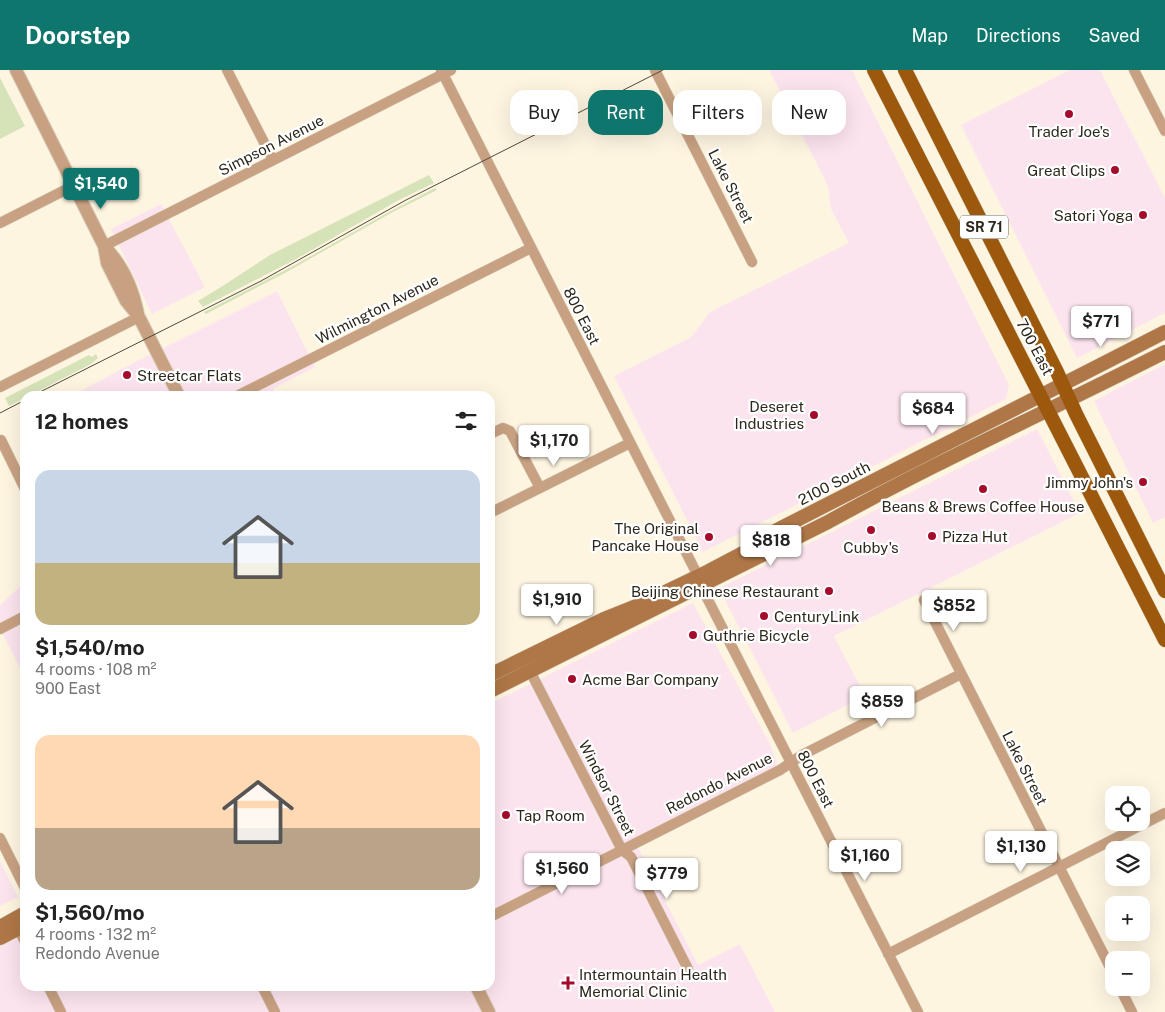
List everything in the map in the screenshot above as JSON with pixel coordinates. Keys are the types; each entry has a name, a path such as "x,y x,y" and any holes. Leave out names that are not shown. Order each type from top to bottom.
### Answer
{"main road":[{"name":"700 East","path":"905,70 1165,590"},
{"name":"700 East","path":"880,72 980,279 1165,640"},
{"name":"2100 South","path":"495,672 604,619 700,581 783,527 1165,332"},
{"name":"2100 South","path":"495,688 700,581 828,522 880,493 1165,352"},
{"path":"530,671 534,662 598,630 604,619"},
{"path":"495,681 517,670 523,658"},
{"path":"0,927 20,916"},
{"path":"0,938 20,926"}],"street":[{"path":"16,70 104,246 116,258 135,296 139,317 176,391"},
{"path":"228,70 273,160"},
{"name":"Lake Street","path":"655,70 752,262"},
{"path":"1134,70 1165,131"},
{"name":"Simpson Avenue","path":"104,246 445,71"},
{"name":"800 East","path":"445,71 531,248 918,1012"},
{"path":"0,222 73,186"},
{"name":"Wilmington Avenue","path":"247,391 531,248"},
{"path":"0,387 139,317"},
{"path":"495,432 503,428 510,431 540,488"},
{"path":"1,440 20,479"},
{"path":"495,510 630,443"},
{"name":"Lake Street","path":"924,600 1105,957"},
{"path":"0,629 20,619"},
{"name":"Windsor Street","path":"530,671 622,850 631,857 688,969"},
{"name":"Redondo Avenue","path":"495,914 780,770 802,755 961,674"},
{"path":"888,954 1165,813"},
{"path":"0,838 20,878"},
{"path":"50,991 61,1012"},
{"path":"264,991 275,1012"},
{"path":"478,991 489,1012"},
{"path":"1124,996 1132,1012"}],"shaded area":[{"path":"769,70 852,70 1009,385 1006,399 703,552 614,376 691,337 710,312 849,243 831,209 828,186 802,135 846,135 846,90 779,90"},
{"path":"1070,70 1100,70 1165,198 1165,313 1077,358 961,125"},
{"path":"161,204 205,287 152,314 111,229"},
{"path":"277,291 315,367 273,389 274,391 82,391 137,361"},
{"path":"1165,364 1165,517 1153,523 1094,401"},
{"path":"1037,429 1080,513 834,636 865,696 793,733 721,592 722,587"},
{"path":"20,587 20,668 0,629 0,605"},
{"path":"693,603 770,744 780,772 638,847 698,965 740,944 775,1012 0,1012 0,943 20,933 20,991 495,991 495,702"},
{"path":"0,861 18,897 0,906"}],"green space":[{"path":"0,78 25,126 0,139"},
{"path":"429,175 434,183 397,201 298,258 203,307 198,301 270,255"},
{"path":"435,188 437,190 391,213 285,273 206,314 204,312 295,265"},
{"path":"96,354 98,358 91,364 38,391 20,391 20,400 9,406 5,398 89,355 92,357"}],"tram line":[{"path":"42,391 261,281 406,200 663,70"},
{"path":"0,413 20,403"}],"place":[{"name":"Trader Joe's","path":"1069,114"},
{"name":"Great Clips","path":"1115,170"},
{"name":"Satori Yoga","path":"1143,215"},
{"name":"Streetcar Flats","path":"127,375"},
{"name":"Deseret Industries","path":"814,415"},
{"name":"Jimmy John's","path":"1143,482"},
{"name":"Beans & Brews Coffee House","path":"983,489"},
{"name":"Cubby's","path":"871,530"},
{"name":"Pizza Hut","path":"932,536"},
{"name":"The Original Pancake House","path":"709,537"},
{"name":"Beijing Chinese Restaurant","path":"829,591"},
{"name":"CenturyLink","path":"764,616"},
{"name":"Guthrie Bicycle","path":"693,635"},
{"name":"Acme Bar Company","path":"572,679"},
{"name":"Tap Room","path":"506,815"},
{"name":"Intermountain Health Memorial Clinic","path":"568,983"}]}
